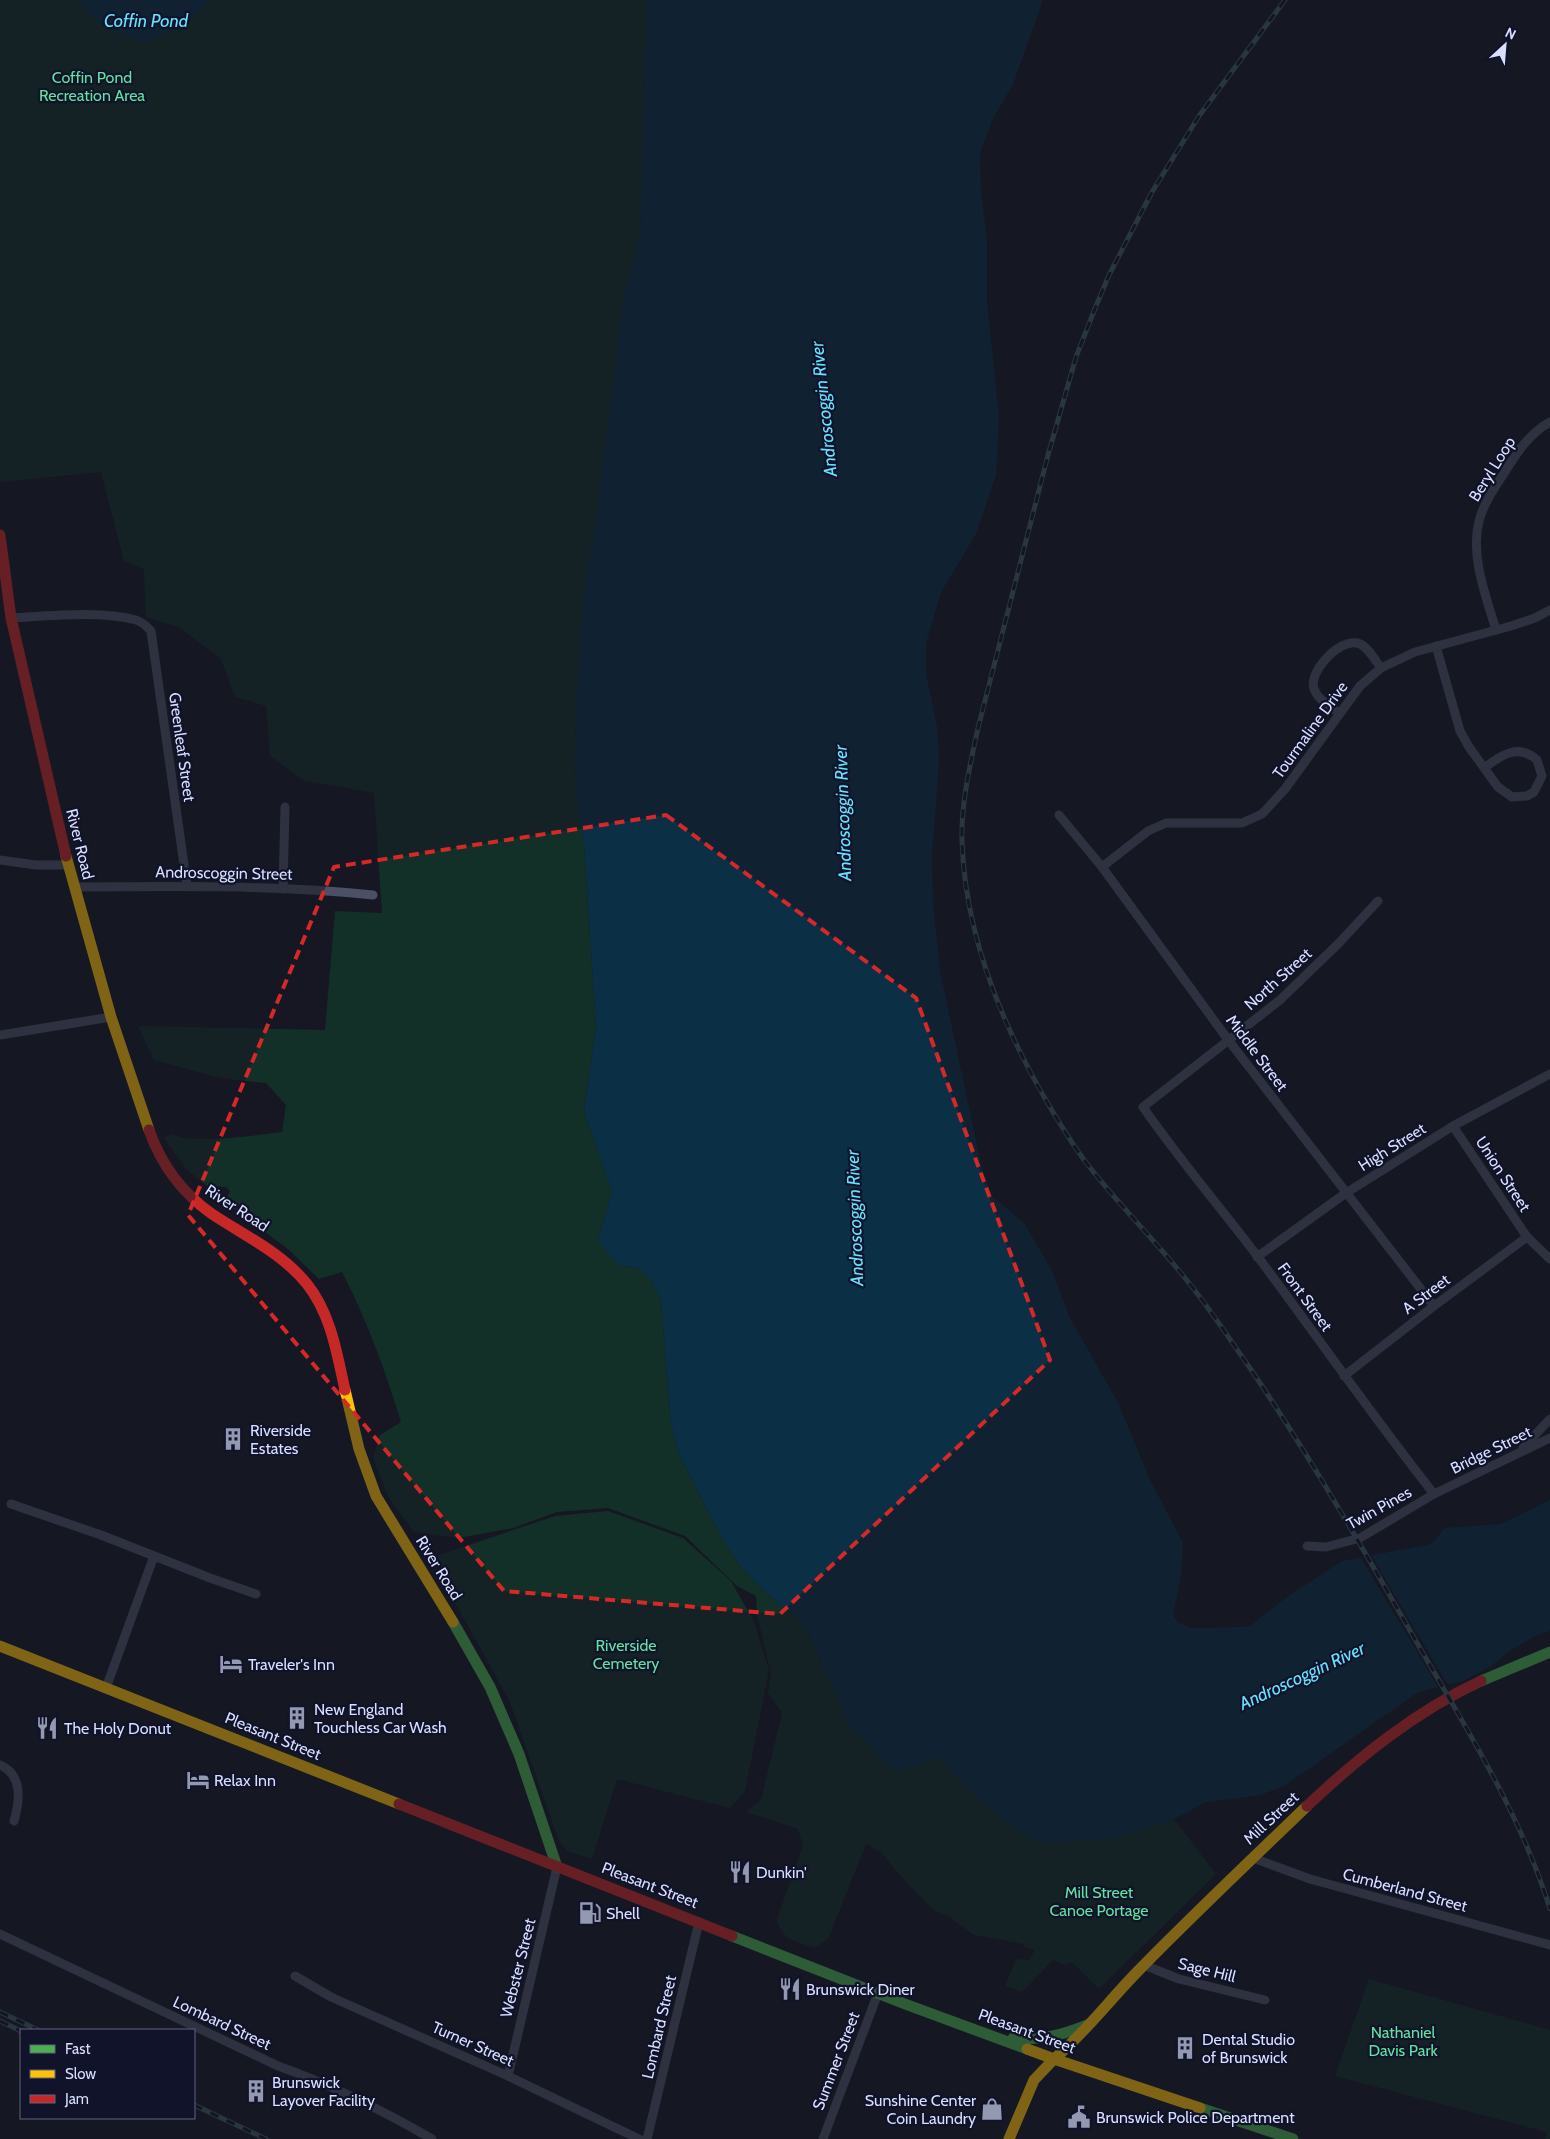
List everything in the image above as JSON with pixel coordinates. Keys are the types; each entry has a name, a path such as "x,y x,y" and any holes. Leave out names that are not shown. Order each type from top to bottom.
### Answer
{"main road":[{"name":"River Road","path":"0,535 5,605 11,618 68,865 111,1017 145,1122 160,1157 174,1179 192,1198 211,1213 252,1237 292,1268 308,1285 321,1306 331,1329 359,1449 376,1496 441,1601 490,1687 519,1754 557,1867"},
{"name":"Pleasant Street","path":"0,1646 557,1867 988,2035 1293,2139"},
{"name":"Mill Street","path":"1009,2139 1034,2080 1072,2044 1144,1965 1333,1782 1377,1746 1414,1720 1471,1685 1550,1652"},
{"path":"988,2035 1043,2040 1062,2036 1089,2024"}],"street":[{"name":"Beryl Loop","path":"1496,630 1477,557 1476,542 1479,522 1485,505 1518,452 1535,433 1550,422"},
{"name":"Tourmaline Drive","path":"1102,867 1148,831 1166,823 1242,823 1262,814 1284,790 1360,686 1381,668 1414,652 1535,618 1550,610"},
{"name":"Greenleaf Street","path":"11,618 121,617 137,620 145,624 151,631 187,886"},
{"path":"1339,713 1318,697 1312,682 1314,675 1320,667 1340,645 1348,642 1358,643 1366,648 1381,668"},
{"path":"1436,646 1460,731 1484,768 1498,787 1512,797 1527,796 1534,792 1542,776 1537,760 1524,752 1507,753 1484,768"},
{"path":"282,890 286,807"},
{"name":"Middle Street","path":"1058,815 1102,867 1229,1041 1434,1306"},
{"path":"0,860 36,865 68,865"},
{"name":"Androscoggin Street","path":"74,887 187,886 372,895"},
{"name":"North Street","path":"1143,1107 1280,1000 1338,944 1378,901"},
{"path":"0,1035 111,1017"},
{"name":"High Street","path":"1257,1257 1346,1193 1453,1126 1550,1074"},
{"name":"Front Street","path":"1143,1107 1189,1171 1257,1257 1344,1376 1434,1494"},
{"name":"Union Street","path":"1453,1126 1527,1237 1550,1259"},
{"name":"A Street","path":"1344,1376 1527,1237"},
{"path":"1519,1452 1550,1420"},
{"name":"Bridge Street","path":"1434,1494 1550,1438"},
{"name":"Twin Pines","path":"1307,1546 1338,1545 1360,1538 1434,1494"},
{"path":"11,1504 92,1532 256,1594"},
{"path":"106,1688 154,1556"},
{"path":"0,1765 12,1773 17,1782 19,1793 14,1821"},
{"name":"Cumberland Street","path":"1253,1858 1310,1879 1550,1945"},
{"name":"Webster Street","path":"508,2076 557,1867"},
{"name":"Lombard Street","path":"647,2139 699,1922"},
{"name":"Lombard Street","path":"0,1934 278,2066 317,2080 394,2117 432,2139"},
{"name":"Sage Hill","path":"1144,1965 1180,1979 1265,2000"},
{"name":"Turner Street","path":"295,1976 331,1997 508,2076 639,2139"},
{"name":"Summer Street","path":"823,2139 878,1993"}],"highlighted area":[{"path":"666,815 916,998 1050,1360 780,1614 504,1591 188,1215 334,867"}],"green space":[{"path":"0,0 647,0 640,236 625,291 595,527 584,595 576,707 575,763 577,801 584,843 596,1026 584,1111 612,1192 598,1239 619,1265 640,1269 651,1280 661,1300 671,1425 680,1457 723,1540 740,1566 762,1589 799,1620 811,1640 851,1728 868,1742 880,1760 897,1772 940,1757 962,1784 1039,1843 1112,1839 1174,1819 1216,1874 1099,1989 1072,1962 1064,1965 1053,1960 1022,1992 1005,1986 1016,1959 1029,1960 1035,1950 1023,1946 1023,1944 974,1935 949,1917 933,1910 896,1871 882,1853 866,1844 828,1939 814,1948 796,1942 786,1936 782,1932 777,1919 803,1846 798,1829 746,1812 761,1800 782,1713 768,1693 771,1674 757,1614 756,1596 737,1586 685,1536 608,1508 557,1512 513,1528 458,1538 414,1532 389,1498 373,1458 380,1435 401,1422 375,1346 360,1308 342,1272 319,1279 288,1249 225,1202 230,1191 226,1187 207,1186 186,1169 164,1138 171,1134 194,1139 209,1139 282,1132 286,1105 266,1083 220,1078 154,1060 138,1026 325,1030 335,911 382,913 374,793 305,781 270,756 266,706 235,697 221,659 179,627 146,617 144,569 124,561 101,472 0,482"},
{"name":"Riverside Cemetery","path":"608,1511 683,1538 731,1581 754,1622 769,1670 745,1791 730,1808 617,1779 592,1859 567,1851 559,1841 510,1702 455,1602 436,1556 555,1516"},
{"name":"Nathaniel Davis Park","path":"1369,1979 1550,2030 1550,2139 1545,2139 1547,2132 1335,2076"}],"water":[{"name":"Coffin Pond","path":"77,0 208,0 184,25 145,43 99,24"},
{"name":"Androscoggin River","path":"647,0 1043,0 1013,84 992,120 980,153 981,192 987,241 987,303 999,417 996,475 976,534 941,592 926,643 926,675 937,726 939,761 932,854 933,904 940,971 982,1169 992,1196 1024,1223 1052,1271 1070,1318 1118,1403 1149,1478 1183,1543 1181,1575 1173,1616 1179,1623 1191,1628 1249,1627 1287,1597 1342,1561 1432,1544 1445,1528 1501,1524 1550,1500 1550,1631 1537,1635 1511,1650 1491,1666 1463,1681 1418,1692 1284,1786 1260,1795 1206,1802 1174,1819 1112,1839 1039,1843 1020,1833 962,1784 940,1757 897,1772 880,1760 868,1742 851,1728 811,1639 799,1620 762,1589 740,1566 723,1540 680,1457 671,1425 661,1300 651,1280 640,1269 619,1265 607,1253 598,1239 612,1192 584,1111 596,1026 584,843 577,801 575,763 576,707 584,595 595,527 625,291 640,236"}],"pier":[{"path":"1370,1553 1449,1687 1439,1689 1359,1555"}],"railway":[{"path":"1285,0 1199,116 1152,192 1109,275 1076,357 1048,455 975,742 963,813 962,841 965,876 970,910 988,977 1030,1072 1072,1143 1088,1165 1202,1300 1252,1371 1319,1476 1460,1716 1494,1778 1525,1842 1550,1909"},
{"path":"0,2012 36,2029"},
{"path":"0,2021 20,2031"},
{"path":"195,2105 266,2139"}],"traffic: fast":[{"path":"453,1622 490,1687 519,1754 557,1867"},
{"path":"1481,1681 1550,1652"},
{"path":"732,1936 905,2004 1027,2049"},
{"path":"1013,2038 1032,2039 1051,2036 1087,2025"},
{"path":"1200,2108 1293,2139"}],"traffic: slow":[{"path":"66,856 111,1017 149,1130"},
{"path":"345,1390 359,1449 376,1496 453,1622"},
{"path":"0,1646 399,1804"},
{"path":"1027,2049 1054,2059 1077,2038 1161,1947 1307,1806"},
{"path":"1009,2139 1034,2080 1054,2059 1200,2108"}],"traffic: jam":[{"path":"0,535 11,618 66,856"},
{"path":"149,1130 166,1166 191,1197 212,1214 262,1245 286,1263 307,1284 322,1308 327,1321 336,1349 345,1390"},
{"path":"1307,1806 1389,1736 1434,1706 1481,1681"},
{"path":"399,1804 732,1936"}],"place":[{"name":"Riverside Estates","path":"233,1439"},
{"name":"Traveler's Inn","path":"231,1664"},
{"name":"New England Touchless Car Wash","path":"297,1718"},
{"name":"The Holy Donut","path":"47,1728"},
{"name":"Relax Inn","path":"198,1780"},
{"name":"Dunkin'","path":"740,1872"},
{"name":"Shell","path":"590,1913"},
{"name":"Brunswick Diner","path":"790,1989"},
{"name":"Dental Studio of Brunswick","path":"1185,2048"},
{"name":"Brunswick Layover Facility","path":"256,2091"},
{"name":"Sunshine Center Coin Laundry","path":"992,2109"},
{"name":"Brunswick Police Department","path":"1079,2117"}],"park label":[{"name":"Coffin Pond Recreation Area","path":"92,86"},
{"name":"Mill Street Canoe Portage","path":"1099,1901"}]}
